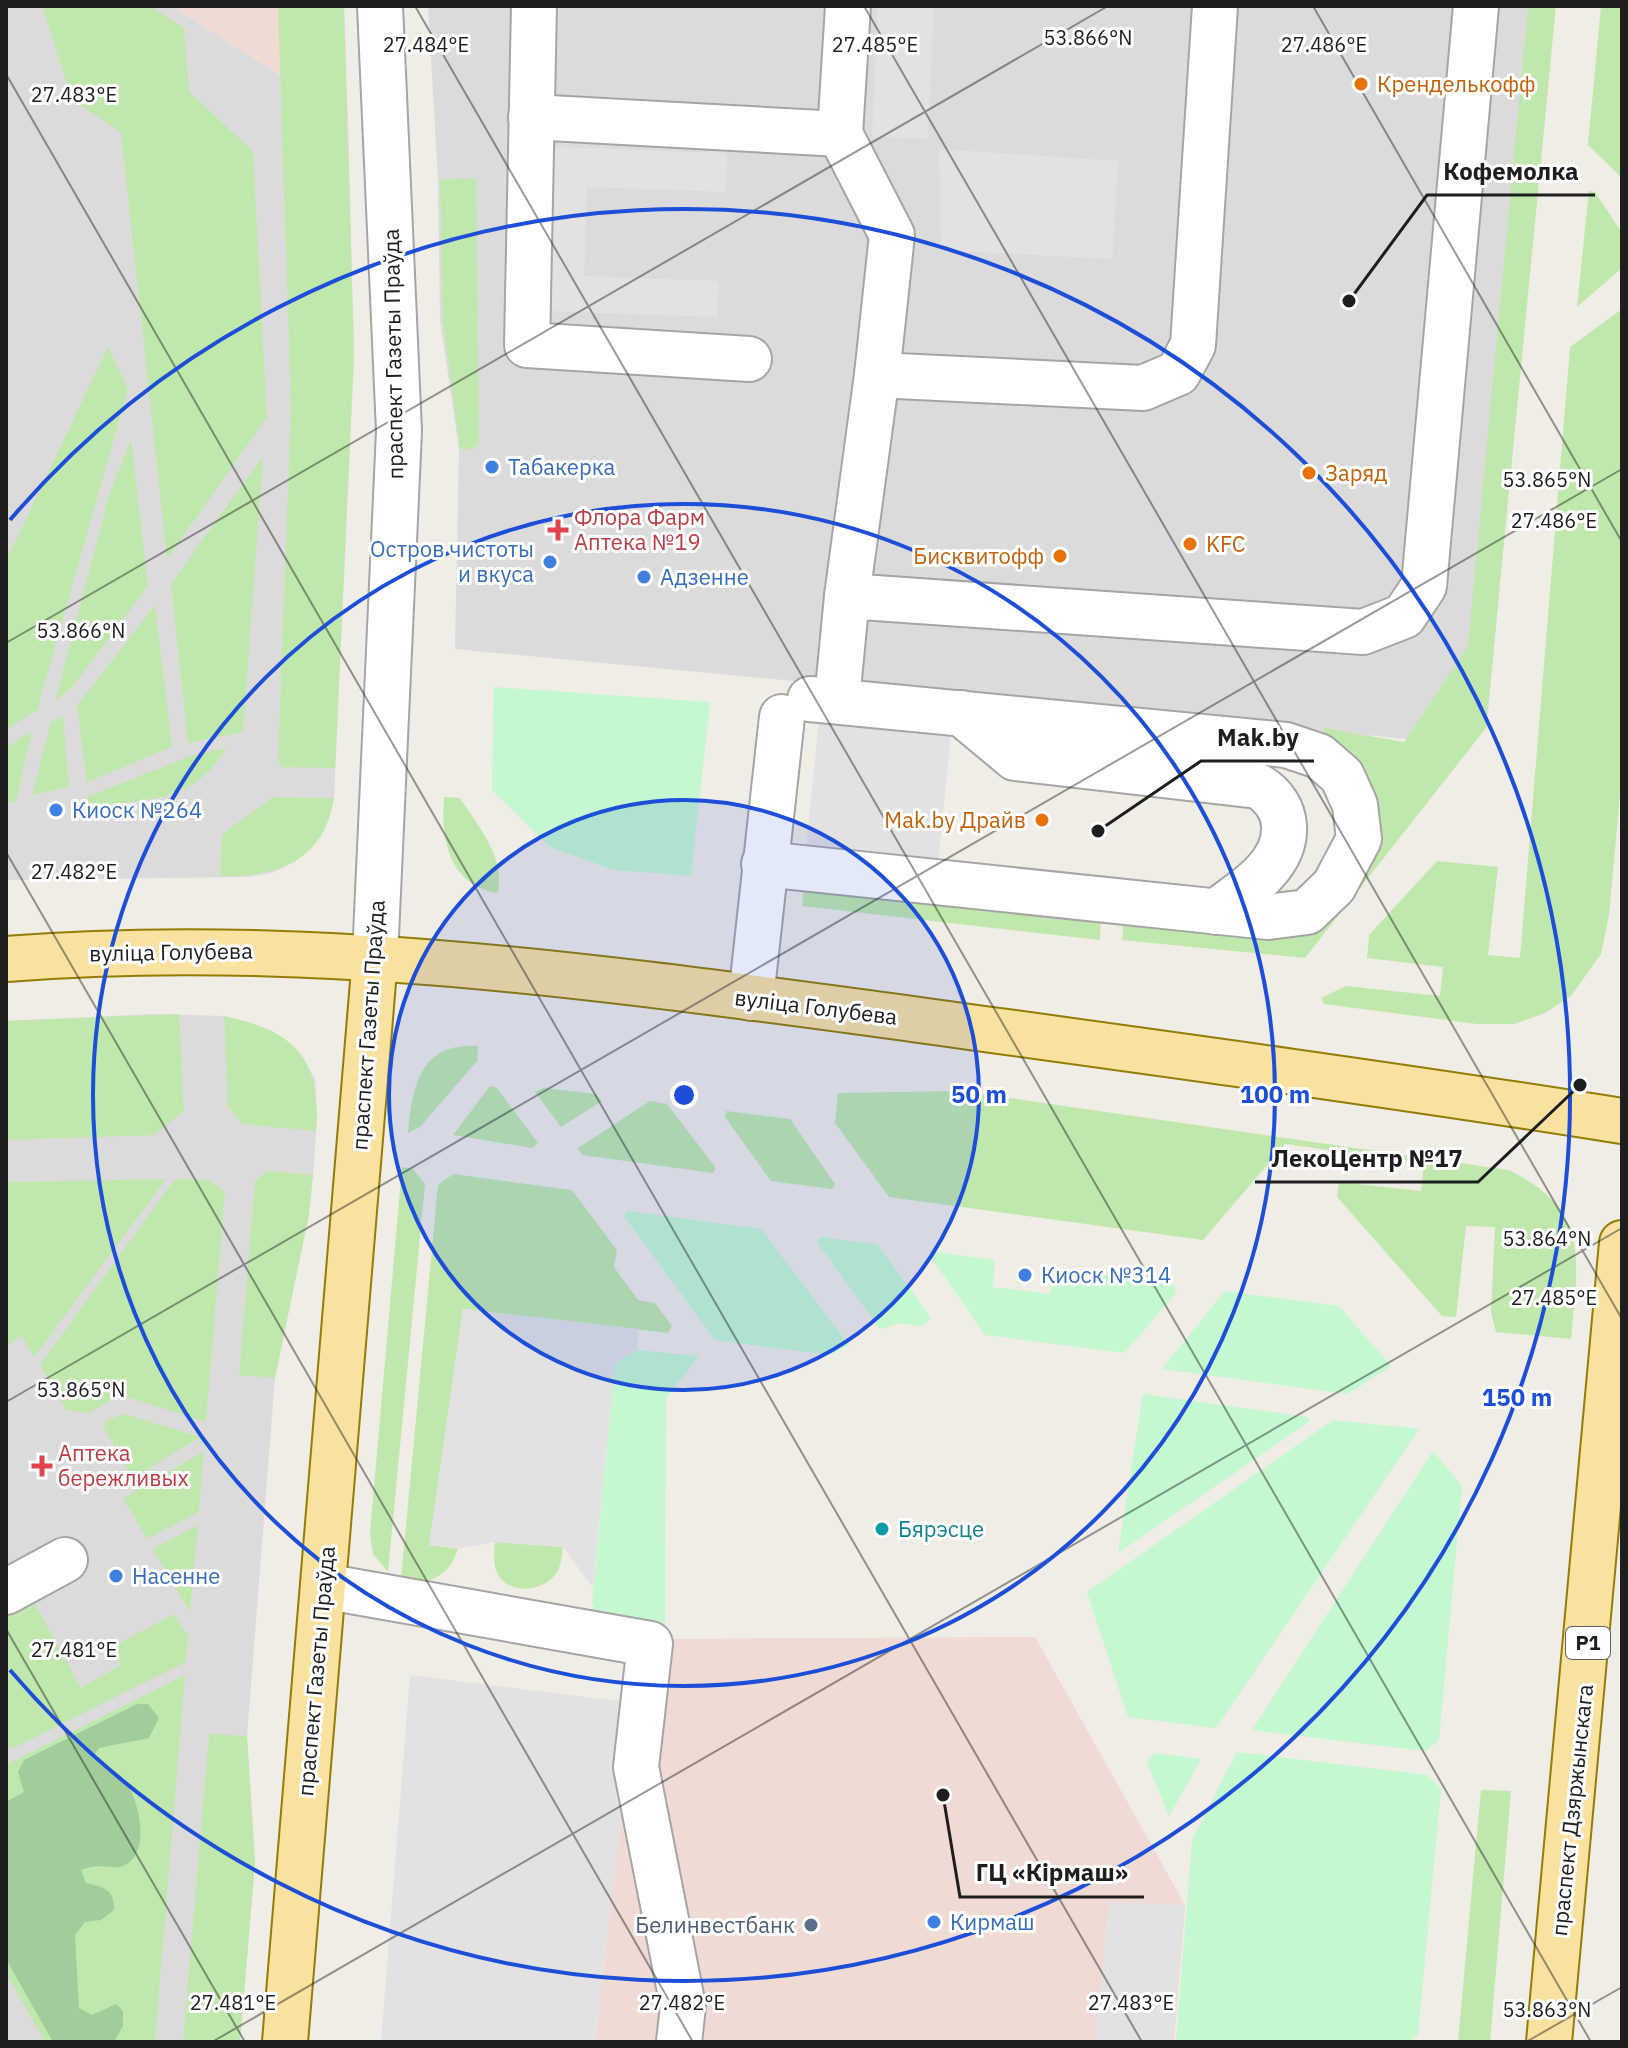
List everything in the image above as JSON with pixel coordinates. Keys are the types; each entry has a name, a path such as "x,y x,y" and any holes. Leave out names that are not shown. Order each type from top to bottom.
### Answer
{"main road":[{"name":"вуліца Голубева","path":"6,959 188,950 375,958 506,969 751,998 1339,1076 1622,1121"},
{"name":"праспект Газеты Праўда","path":"285,2042 375,958"},
{"name":"праспект Дзяржынскага","path":"1549,2042 1622,1243"}],"street":[{"name":"праспект Газеты Праўда","path":"375,958 399,431 380,6"},
{"path":"534,6 527,345 749,359"},
{"path":"751,998 764,864 809,705 847,596 877,375 892,235 840,134 848,6"},
{"path":"877,375 1143,388 1178,373 1193,345 1215,6"},
{"path":"847,596 1363,632 1404,616 1424,586 1476,6"},
{"path":"531,117 840,134"},
{"path":"764,864 1268,917 1307,912 1334,886 1359,839 1355,805 1342,776 1319,756 1286,745 961,713 809,705"},
{"path":"961,713 1015,758 1258,786 1276,797 1284,815 1277,853 1266,871 1216,912"},
{"path":"6,1592 65,1560"},
{"path":"323,1586 650,1644 636,1767 683,2006 679,2042"}],"shaded area":[{"path":"6,6 172,6 348,119 354,355 334,798 330,816 319,838 294,862 272,873 247,877 6,880"},
{"path":"172,6 344,6 348,119"},
{"path":"428,6 1553,6 1487,724 1407,739 455,649 459,449 440,320 438,180"},
{"path":"878,6 934,6 928,139 872,137"},
{"path":"552,147 727,153 726,192 587,187 584,276 719,281 717,317 545,311"},
{"path":"939,149 1118,161 1112,259 941,250"},
{"path":"820,710 952,723 938,863 806,850"},
{"path":"153,1014 224,1016 272,1031 299,1052 315,1078 317,1118 313,1175 275,1378 247,1736 255,1862 240,2042 6,2042 6,1021"},
{"path":"463,1309 639,1329 637,1350 615,1363 593,1588 563,1547 495,1542 458,1549 429,1545"},
{"path":"1035,1637 1185,1905 1174,2042 595,2042 634,1703 665,1639"},
{"path":"410,1675 634,1703 595,2042 381,2042"},
{"path":"1109,1902 1185,1905 1172,2042 1095,2042"}],"green space":[{"path":"42,6 150,6 184,28 189,92 253,151 267,417 167,559 121,132 72,100"},
{"path":"278,6 344,6 354,355 335,768 283,767 278,761 291,406"},
{"path":"1528,6 1556,6 1486,728 1305,958 1122,940 1124,920 1285,932 1357,878 1323,744 1324,728 1404,742 1468,646"},
{"path":"1601,6 1622,6 1622,178 1588,145"},
{"path":"476,178 479,443 474,449 460,449 443,319 440,180"},
{"path":"1589,191 1595,192 1622,233 1622,268 1577,307"},
{"path":"1622,309 1622,772 1609,915 1601,954 1571,996 1545,1013 1514,1024 1477,1024 1324,1004 1321,998 1346,986 1440,996 1443,967 1367,958 1369,935 1437,861 1498,867 1488,955 1520,958 1570,347"},
{"path":"108,347 128,389 37,710 6,729 6,561"},
{"path":"131,439 148,586 74,685 55,702 108,499"},
{"path":"263,456 243,732 188,743 171,584"},
{"path":"155,605 172,747 87,782 77,706"},
{"path":"494,687 710,702 691,876 614,870 550,847 492,790"},
{"path":"63,716 69,787 32,795 51,722"},
{"path":"32,731 16,801 6,804 6,748"},
{"path":"226,748 213,767 184,789 167,796 89,807 87,797 193,755"},
{"path":"273,797 334,798 329,820 320,837 308,851 278,869 241,876 220,876 222,834"},
{"path":"444,797 460,798 489,843 498,867 498,893 481,888 458,870 451,857 444,828"},
{"path":"804,886 1101,919 1100,940 802,906"},
{"path":"179,1014 184,1111 154,1135 6,1140 6,1021"},
{"path":"224,1016 269,1030 298,1051 308,1066 314,1084 316,1131 242,1124 228,1107"},
{"path":"478,1046 477,1061 420,1127 408,1133 412,1100 422,1071 443,1052"},
{"path":"490,1086 496,1087 538,1143 532,1148 453,1135"},
{"path":"543,1088 596,1094 602,1101 561,1127 535,1092"},
{"path":"961,1091 1508,1170 1535,1185 1554,1202 1566,1220 1576,1262 1571,1339 1496,1332 1491,1312 1495,1227 1466,1226 1456,1317 1442,1316 1337,1197 1339,1182 1421,1191 1424,1163 1285,1144 1203,1240 889,1197 835,1123 838,1093"},
{"path":"650,1101 667,1104 716,1168 713,1173 582,1155 578,1148"},
{"path":"726,1111 790,1119 835,1184 832,1189 771,1181 725,1117"},
{"path":"402,1167 413,1169 425,1184 388,1572 373,1554 370,1533"},
{"path":"267,1171 313,1175 309,1215 275,1378 239,1375 255,1181"},
{"path":"453,1174 572,1190 617,1250 614,1267 638,1300 655,1303 672,1326 668,1333 463,1309 430,1545 458,1549 443,1573 429,1580 411,1581 401,1579 438,1185"},
{"path":"166,1179 34,1357 22,1336 6,1346 6,1182"},
{"path":"175,1179 209,1180 225,1192 206,1422 120,1395 89,1413 66,1410 40,1365"},
{"path":"628,1211 761,1229 849,1345 830,1355 715,1340 624,1216"},
{"path":"820,1237 877,1244 931,1318 921,1326 900,1323 880,1329 817,1242"},
{"path":"935,1252 995,1260 993,1287 1050,1294 1054,1268 1172,1284 1177,1292 1124,1353 985,1335 931,1257"},
{"path":"1225,1291 1339,1306 1391,1366 1348,1394 1162,1369"},
{"path":"637,1350 699,1356 666,1398 665,1639 598,1618 592,1603 615,1363"},
{"path":"1143,1394 1307,1417 1310,1421 1118,1553"},
{"path":"122,1414 200,1437 133,1478 104,1428 106,1421"},
{"path":"1333,1420 1419,1429 1216,1728 1128,1717 1087,1592"},
{"path":"204,1451 199,1512 147,1539 123,1498"},
{"path":"1433,1451 1462,1486 1439,1740 1425,1751 1252,1730"},
{"path":"198,1525 190,1612 153,1549"},
{"path":"495,1542 563,1547 558,1570 546,1583 538,1586 522,1589 507,1584 496,1570"},
{"path":"31,1597 81,1688 121,1665 112,1647 175,1614 188,1637 186,1662 13,1748 6,1746 6,1606"},
{"path":"185,1675 155,2042 45,2042 6,1973 6,1765"},
{"path":"137,1704 148,1704 159,1718 149,1738 99,1748 95,1754 100,1763 122,1777 134,1797 140,1824 138,1850 132,1860 123,1866 81,1870 86,1883 110,1893 114,1910 101,1920 85,1922 75,1935 79,2008 92,2015 116,2004 123,2011 123,2026 114,2042 53,2042 6,1959 6,1802 24,1792 18,1772 24,1760"},
{"path":"209,1734 247,1736 255,1862 240,2042 183,2042"},
{"path":"1237,1752 1427,1775 1441,1789 1418,2034 1408,2042 1176,2042 1192,1840"},
{"path":"1155,1753 1201,1759 1169,1816 1147,1762"},
{"path":"1481,1790 1511,1791 1490,2042 1458,2042"}],"place":[{"name":"Кренделькофф","path":"1361,84"},
{"name":"Кофемолка","path":"1349,301"},
{"name":"Табакерка","path":"492,467"},
{"name":"Заряд","path":"1309,473"},
{"name":"Флора Фарм Аптека №19","path":"558,530"},
{"name":"KFC","path":"1190,544"},
{"name":"Бисквитофф","path":"1060,556"},
{"name":"Остров чистоты и вкуса","path":"550,562"},
{"name":"Адзенне","path":"644,577"},
{"name":"Киоск №264","path":"56,810"},
{"name":"Маk.by Драйв","path":"1042,820"},
{"name":"Mak.by","path":"1098,831"},
{"name":"ЛекоЦентр №17","path":"1580,1085"},
{"name":"Киоск №314","path":"1025,1275"},
{"name":"Аптека бережливых","path":"42,1466"},
{"name":"Бярэсце","path":"882,1529"},
{"name":"Насенне","path":"116,1576"},
{"name":"ГЦ «Кірмаш»","path":"943,1795"},
{"name":"Кирмаш","path":"934,1922"},
{"name":"Белинвестбанк","path":"811,1925"}]}
